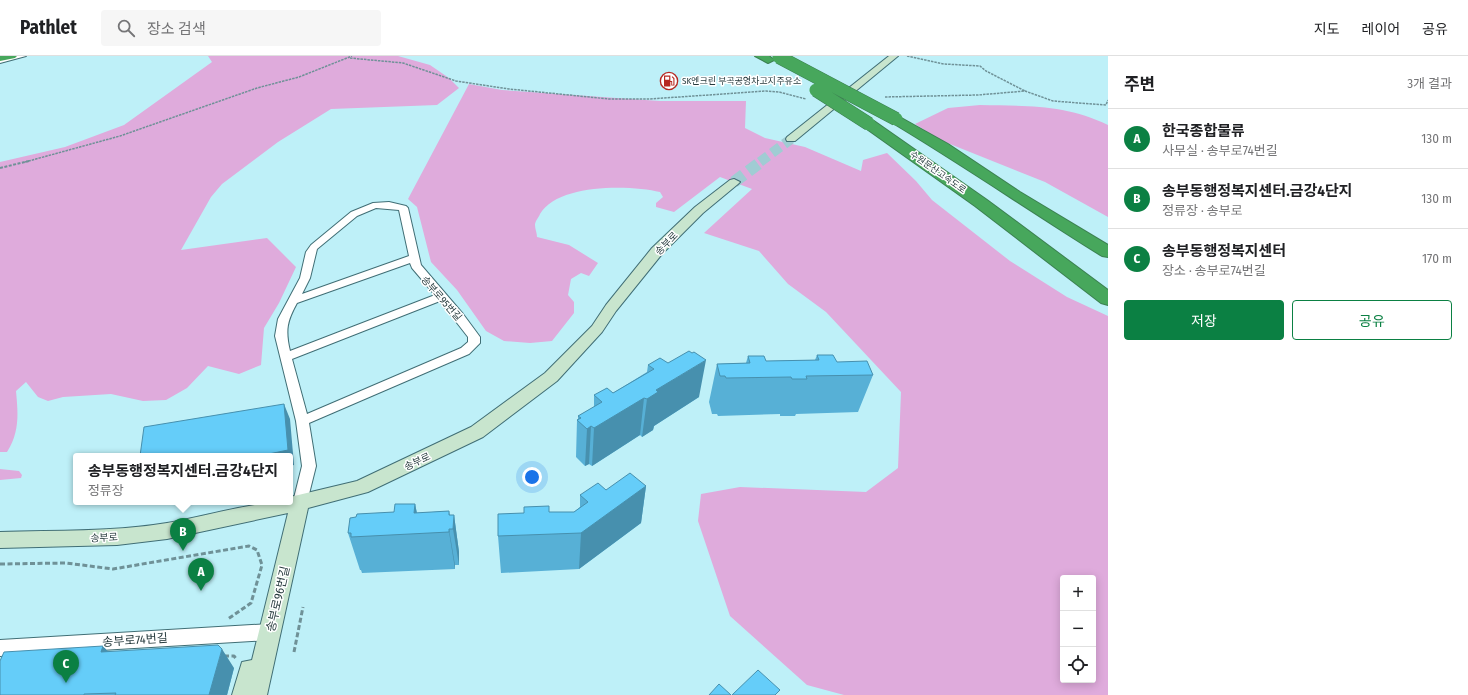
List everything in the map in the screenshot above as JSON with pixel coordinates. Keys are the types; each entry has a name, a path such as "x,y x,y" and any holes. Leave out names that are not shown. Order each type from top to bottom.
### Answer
{"highway":[{"path":"0,60 12,56"},
{"name":"수원문산고속도로","path":"771,57 896,119 943,147 1015,195 1108,252"},
{"name":"수원문산고속도로","path":"771,57 981,203 1108,299"}],"street":[{"path":"0,60 23,56"},
{"path":"791,139 894,56"},
{"name":"송부로","path":"295,504 360,487 478,432 551,377 597,330 611,308 657,251 699,210 734,182"},
{"name":"송부로95번길","path":"295,504 309,466 302,421 281,336 282,321 295,300 308,270 310,251 357,211 368,206 396,206 403,208 416,266 423,276 459,316 474,337 474,344 465,351 302,421"},
{"path":"295,300 414,258"},
{"path":"286,357 442,296"},
{"path":"244,695 265,632 295,504"},
{"name":"송부로","path":"0,540 117,537 167,531 290,505"},
{"name":"송부로74번길","path":"0,648 265,632"},
{"name":"송부로96번길","path":"256,695 265,632"}],"path":[{"path":"907,56 944,64 980,66 986,71 1025,91 1053,101 1107,105 1108,100"},
{"path":"0,168 47,157 120,136 257,88 299,77 351,57 403,63 456,81 517,90 609,99 650,99 766,91 793,95 830,107"},
{"path":"881,98 978,96 1025,91"},
{"path":"0,564 66,563 113,569 249,546 257,550 262,565 251,602 227,620 222,620"},
{"path":"294,652 303,608"},
{"path":"218,656 234,656 239,662"}],"shaded area":[{"path":"208,56 398,56 430,65 449,78 459,88 437,105 331,109 278,142 222,184 211,197 181,250 267,238 296,267 279,303 264,328 261,365 239,374 208,366 187,388 166,400 143,401 111,394 63,397 48,401 38,397 26,382 16,391 17,422 14,437 7,452 0,452 0,162 65,147 124,125 212,62"},
{"path":"469,84 502,90 660,101 746,101 745,128 765,138 805,147 861,171 863,160 887,153 916,181 932,200 1010,261 1067,297 1108,316 1108,695 844,695 807,685 730,616 698,521 701,494 740,487 866,492 898,468 901,392 826,312 788,284 759,251 704,233 752,189 720,177 674,212 656,207 656,203 663,197 660,192 632,188 596,189 578,192 562,196 549,204 540,214 536,222 535,226 537,237 569,245 598,263 589,276 581,273 571,279 568,295 574,302 574,313 552,341 530,343 504,341 486,331 457,290 431,262 417,207 408,199"},
{"path":"980,105 1030,106 1061,110 1077,113 1108,125 1108,217 1045,182 940,140 915,124 948,108"},
{"path":"0,469 19,471 22,475 21,478 0,480"}],"building":[{"path":"689,351 692,353 694,352 706,360 656,390 658,392 647,399 644,398 594,428 591,426 587,429 577,420 581,418 578,416 602,402 594,395 607,388 613,393 654,369 648,365 660,358 668,363"},
{"path":"817,355 833,355 837,362 867,361 873,375 806,376 807,379 792,379 791,377 726,378 725,376 720,376 717,364 750,363 748,356 764,356 766,361 819,360"},
{"path":"284,404 288,450 274,453 140,453 144,427"},
{"path":"630,473 646,486 581,533 498,536 498,514 524,513 524,507 549,506 549,512 574,512 588,502 580,495 598,483 606,490"},
{"path":"395,504 415,504 414,513 449,511 449,515 454,515 453,529 449,529 449,532 351,537 351,533 348,533 350,518 356,517 357,514 394,512"},
{"path":"218,645 222,649 209,695 115,695 116,693 84,695 0,695 0,661 4,652 103,646 101,652"},
{"path":"758,670 780,690 775,695 732,695"},
{"path":"719,684 731,695 709,695"}],"tunnel":[{"path":"760,162 791,139"},
{"path":"734,182 762,161"}],"place":[{"name":"SK엔크린 부곡공영차고지주유소","path":"669,81"},
{"name":"송부동행정복지센터.금강4단지","path":"183,551"},
{"name":"한국종합물류","path":"201,591"},
{"name":"송부동행정복지센터","path":"66,683"}]}
